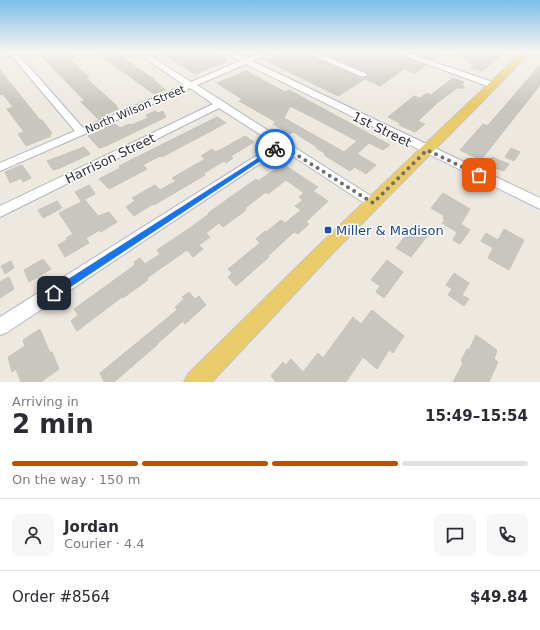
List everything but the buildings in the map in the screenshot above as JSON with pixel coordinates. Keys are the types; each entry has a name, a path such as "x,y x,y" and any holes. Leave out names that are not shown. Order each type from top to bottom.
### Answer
{"main road":[{"path":"196,382 327,248 510,69"}],"street":[{"path":"27,69 81,132"},
{"path":"165,69 373,203"},
{"name":"North Wilson Street","path":"0,167 228,69"},
{"name":"1st Street","path":"262,69 540,204"},
{"path":"350,69 363,74"},
{"path":"446,69 494,85"},
{"name":"Harrison Street","path":"0,212 220,104"},
{"path":"0,327 281,145"}],"way so far":[{"path":"275,149 281,145 373,203 427,150 479,175"}],"place":[{"name":"Miller & Madison","path":"328,230"}],"route":[{"path":"54,293 275,149"}]}
